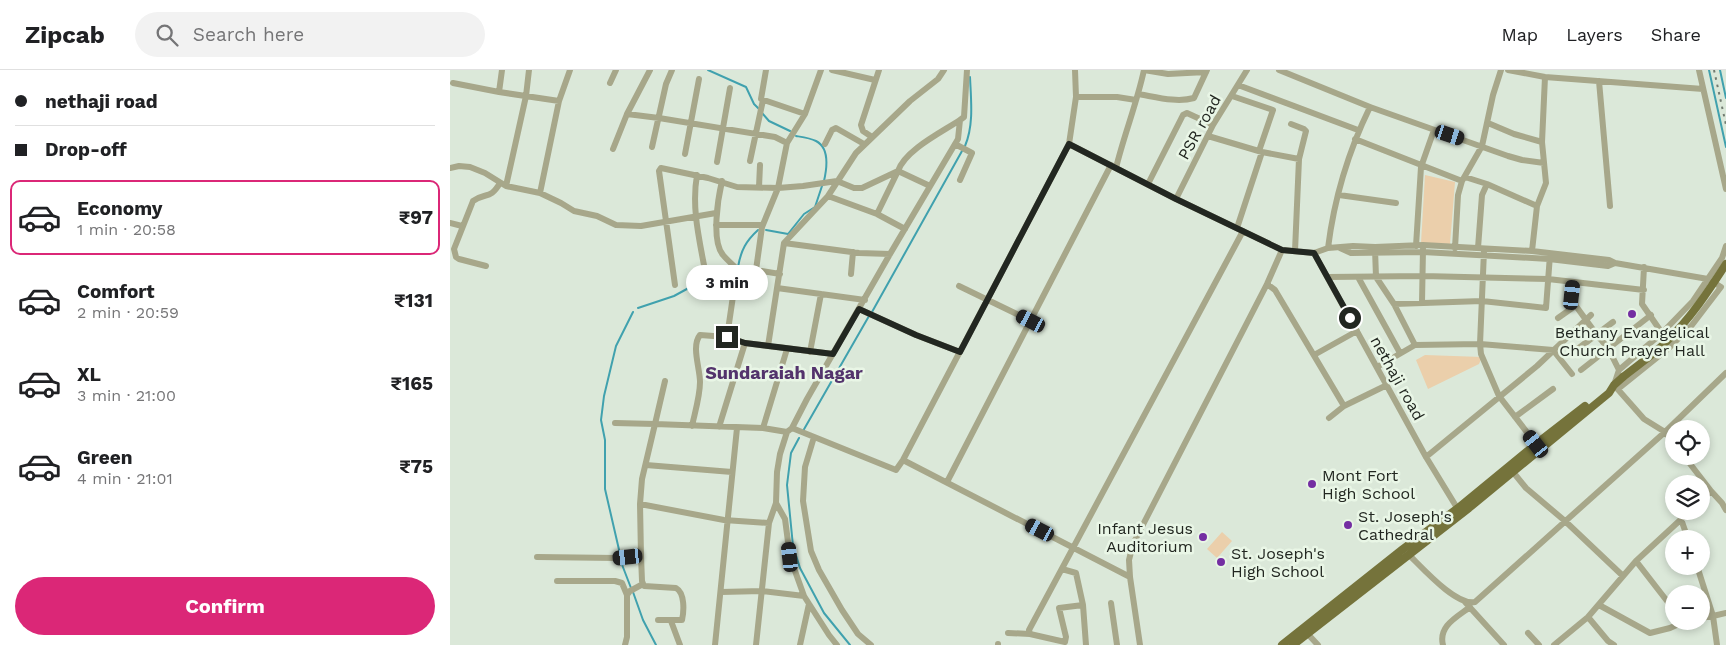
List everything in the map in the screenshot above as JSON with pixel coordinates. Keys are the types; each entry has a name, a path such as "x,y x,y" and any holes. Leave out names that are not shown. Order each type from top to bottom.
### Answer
{"main road":[{"path":"1292,645 1306,631 1406,551 1513,472 1610,393 1621,373 1664,344 1682,326 1705,297 1726,264"},
{"path":"1460,511 1536,444 1607,390 1614,387"},
{"path":"1282,645 1306,631"}],"street":[{"path":"499,92 502,70"},
{"path":"486,266 456,257 454,249 473,201 492,194 503,184 526,96 529,70"},
{"path":"540,193 560,101 570,70"},
{"path":"610,83 616,70"},
{"path":"613,149 627,114 650,70"},
{"path":"652,147 666,84 672,70"},
{"path":"750,161 763,100 761,96 766,70"},
{"path":"756,270 762,225 778,188 787,143 806,114 821,70"},
{"path":"832,70 875,80"},
{"path":"872,138 862,131 862,125 879,70"},
{"path":"768,346 784,243 828,196 834,181 864,144 910,101 938,79 944,70"},
{"path":"878,214 902,162 913,152 964,117 967,70"},
{"path":"615,423 792,430 896,470 1069,144 1076,97 1075,70"},
{"path":"948,482 1114,166 1137,97 1144,70 1168,74 1206,71 1194,98 1190,99 1165,99 1137,97 1117,96 1076,97"},
{"name":"PSR road","path":"1176,199 1213,125 1247,70"},
{"path":"1279,70 1370,107 1434,130 1522,160 1544,163"},
{"path":"1455,248 1458,195 1464,179 1482,146 1500,70"},
{"path":"1508,70 1545,77 1703,89"},
{"path":"1699,70 1726,189"},
{"path":"1532,251 1537,206 1546,183 1542,142 1545,77"},
{"path":"685,154 699,79"},
{"path":"1599,81 1610,206"},
{"path":"453,83 560,101"},
{"path":"1238,85 1358,130"},
{"path":"717,162 730,88"},
{"path":"1030,634 1029,630 1240,230 1274,110 1232,96"},
{"path":"763,100 806,114"},
{"path":"1328,248 1339,195 1355,139 1370,107"},
{"path":"1148,184 1183,115 1187,113 1213,125"},
{"path":"627,114 774,136 787,143"},
{"path":"960,120 958,140 961,147 972,152 960,180"},
{"path":"1488,123 1514,134 1542,142"},
{"path":"1292,124 1306,131 1299,160 1295,251"},
{"path":"825,144 832,130 836,128 864,144"},
{"path":"1422,303 1421,166 1434,130"},
{"path":"1208,136 1261,152 1299,160"},
{"path":"1355,139 1421,166 1486,184 1537,206"},
{"path":"1069,144 1176,199 1282,250 1314,253 1328,248 1340,248 1351,253 1375,250 1455,248 1482,251 1532,251 1550,256"},
{"path":"756,645 769,523 776,503 777,472 780,454 806,399 930,186 961,147"},
{"path":"759,187 760,165"},
{"path":"450,168 470,167 485,173 503,184 540,193 574,211 597,216 616,225 641,226 716,213"},
{"path":"675,285 660,168 663,167 722,181 737,187 778,188 834,181 854,188 862,188 898,171"},
{"path":"898,171 930,186"},
{"path":"696,175 694,190 696,216 706,276"},
{"path":"722,181 716,213 721,254 737,269"},
{"path":"1486,184 1482,195 1483,277 1481,354 1499,396 1536,444"},
{"path":"1339,195 1396,203"},
{"path":"828,196 878,214 905,229"},
{"path":"450,222 462,226"},
{"path":"716,224 762,225"},
{"path":"784,243 853,252 890,254"},
{"path":"1573,282 1572,295 1575,306 1608,348 1621,373 1693,301 1722,258 1726,246"},
{"path":"1406,551 1452,596 1471,603 1478,600 1665,432 1644,419 1614,387 1669,348 1692,325 1721,287 1708,279 1615,263 1608,266 1550,256 1421,248"},
{"path":"1140,645 1130,577 1129,560 1133,544 1267,284 1282,250"},
{"path":"1375,250 1376,277 1394,304 1415,345"},
{"path":"851,274 853,252"},
{"name":"nethaji road","path":"1314,253 1426,457 1460,511"},
{"path":"1394,304 1482,301 1546,308 1550,256"},
{"path":"1644,267 1642,304 1662,333"},
{"path":"737,269 743,268 780,274"},
{"path":"727,337 737,269"},
{"path":"1328,277 1423,276 1548,279 1644,290"},
{"path":"1358,277 1400,353"},
{"path":"1267,284 1275,290 1344,406"},
{"path":"959,286 1031,321"},
{"path":"778,288 865,300"},
{"path":"810,352 821,294"},
{"path":"1558,318 1575,306"},
{"path":"859,309 916,335 960,352"},
{"path":"1426,457 1537,366 1591,315"},
{"path":"1581,370 1651,315"},
{"path":"1571,354 1613,322"},
{"path":"1314,355 1357,331"},
{"path":"692,426 700,383 696,348 698,337 705,334 727,337 745,343 833,354"},
{"path":"720,427 745,343"},
{"path":"1377,367 1415,345 1480,344 1553,350 1572,374"},
{"path":"763,428 787,349"},
{"path":"1677,420 1726,373"},
{"path":"640,586 640,504 642,480 665,381"},
{"path":"1328,418 1344,406 1387,385"},
{"path":"1515,417 1553,389"},
{"path":"714,645 737,428"},
{"path":"814,437 805,467 804,493 811,551 819,570 842,610 858,634 870,645"},
{"path":"903,460 1130,577"},
{"path":"646,465 732,472"},
{"path":"1691,465 1726,510"},
{"path":"1513,472 1526,488 1565,521 1623,576"},
{"path":"776,503 785,518 790,557 804,596 828,635 837,645"},
{"path":"640,504 728,520 769,523"},
{"path":"1554,645 1588,617 1636,561 1680,520"},
{"path":"536,557 616,558 641,556"},
{"path":"1636,561 1665,598"},
{"path":"1062,569 1076,573 1083,605 1086,645"},
{"path":"1700,575 1713,616 1717,645"},
{"path":"557,581 615,581 622,583 628,593 627,637 625,645"},
{"path":"628,593 640,586 676,588 681,592 683,619 681,621 658,620"},
{"path":"721,592 762,591 804,596"},
{"path":"1111,602 1117,645"},
{"path":"1465,602 1504,645"},
{"path":"800,645 809,604"},
{"path":"1008,634 1030,634 1051,642 1066,641 1059,608 1083,605"},
{"path":"1599,605 1650,633 1665,629"},
{"path":"1443,645 1441,635 1444,630 1454,619 1470,607"},
{"path":"1710,616 1726,614"},
{"path":"1588,617 1608,644"},
{"path":"671,621 680,645"},
{"path":"1306,631 1318,645"},
{"path":"1528,633 1539,645"}],"shaded area":[{"path":"1425,175 1455,182 1450,244 1421,243"},
{"path":"1425,355 1482,357 1479,364 1428,389 1416,360"},
{"path":"1222,532 1232,541 1217,558 1207,549"}],"waterway":[{"path":"708,70 746,87 754,104 759,109"},
{"path":"1709,70 1726,147"},
{"path":"1720,70 1726,98"},
{"path":"965,146 971,121 970,77"},
{"path":"762,113 769,121 790,131"},
{"path":"796,136 809,138 824,148 826,159 824,181"},
{"path":"872,312 962,151"},
{"path":"766,230 788,234 804,214 815,207 822,186"},
{"path":"738,267 745,246 758,230"},
{"path":"638,308 674,296 696,284 731,271"},
{"path":"620,554 605,489 605,440 601,420 604,396 616,346 633,312"},
{"path":"803,431 869,316"},
{"path":"799,438 791,453 787,485 793,546 800,568 824,613 850,645"},
{"path":"621,562 631,588"},
{"path":"633,592 643,620 656,645"}],"railway":[{"path":"1714,70 1726,125"}],"place":[{"name":"Bethany Evangelical Church Prayer Hall","path":"1632,314"},
{"name":"Mont Fort High School","path":"1312,484"},
{"name":"St. Joseph's Cathedral","path":"1348,525"},
{"name":"Infant Jesus Auditorium","path":"1203,537"},
{"name":"St. Joseph's High School","path":"1221,562"}],"district":[{"name":"Sundaraiah Nagar","path":"784,373"}],"route":[{"path":"727,337 745,343 833,354 859,309 916,335 960,352 1069,144 1176,199 1282,250 1314,253 1350,318"}]}
